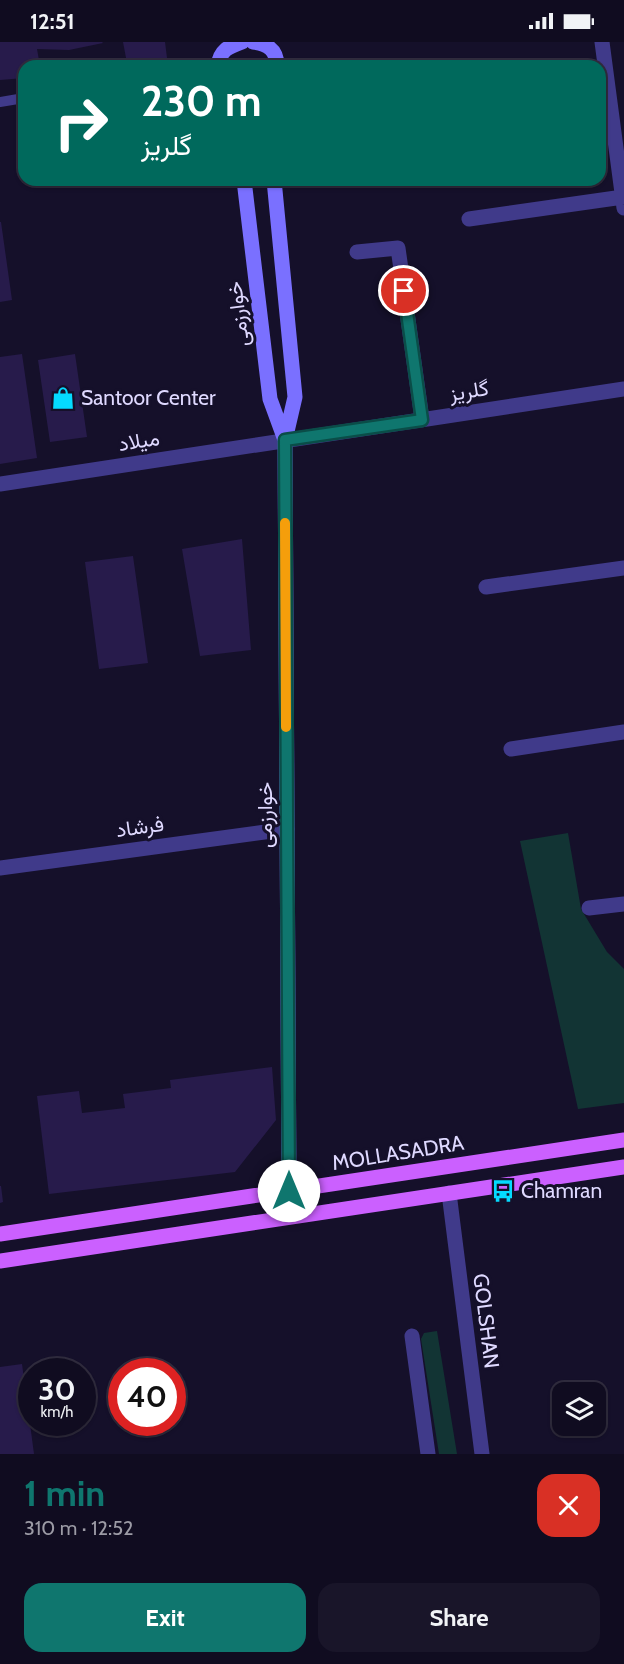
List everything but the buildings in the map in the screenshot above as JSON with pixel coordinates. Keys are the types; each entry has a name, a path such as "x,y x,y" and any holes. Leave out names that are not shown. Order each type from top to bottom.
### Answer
{"main road":[{"name":"MOLLASADRA","path":"0,1234 624,1140"},
{"path":"0,1261 624,1167"}],"street":[{"path":"219,60 229,47 242,42"},
{"path":"253,42 262,43 273,49 276,60"},
{"path":"277,60 278,42"},
{"path":"602,42 605,60"},
{"path":"469,219 623,202 621,167 606,68"},
{"name":"خوارزمی","path":"245,186 270,399 285,440"},
{"name":"خوارزمی","path":"275,186 295,397 285,440 289,1191"},
{"path":"357,252 398,248 422,420"},
{"name":"گلریز","path":"285,440 624,389"},
{"name":"میلاد","path":"0,484 285,440"},
{"path":"486,586 624,568"},
{"path":"511,749 624,732"},
{"name":"فرشاد","path":"0,867 286,829"},
{"path":"589,908 624,904"},
{"name":"GOLSHAN","path":"448,1193 482,1454"},
{"path":"412,1336 428,1454"}],"lane":[{"path":"0,102 18,99"}],"green space":[{"path":"568,833 581,909 607,952 624,969 624,1103 578,1109 520,841"},
{"path":"437,1331 457,1454 439,1454 421,1339 424,1333"}],"slow traffic":[{"path":"285,523 286,727"}],"place":[{"name":"Santoor Center","path":"63,398"},
{"name":"Chamran","path":"503,1191"}],"route":[{"path":"289,1191 285,440 422,420 404,291"}]}
